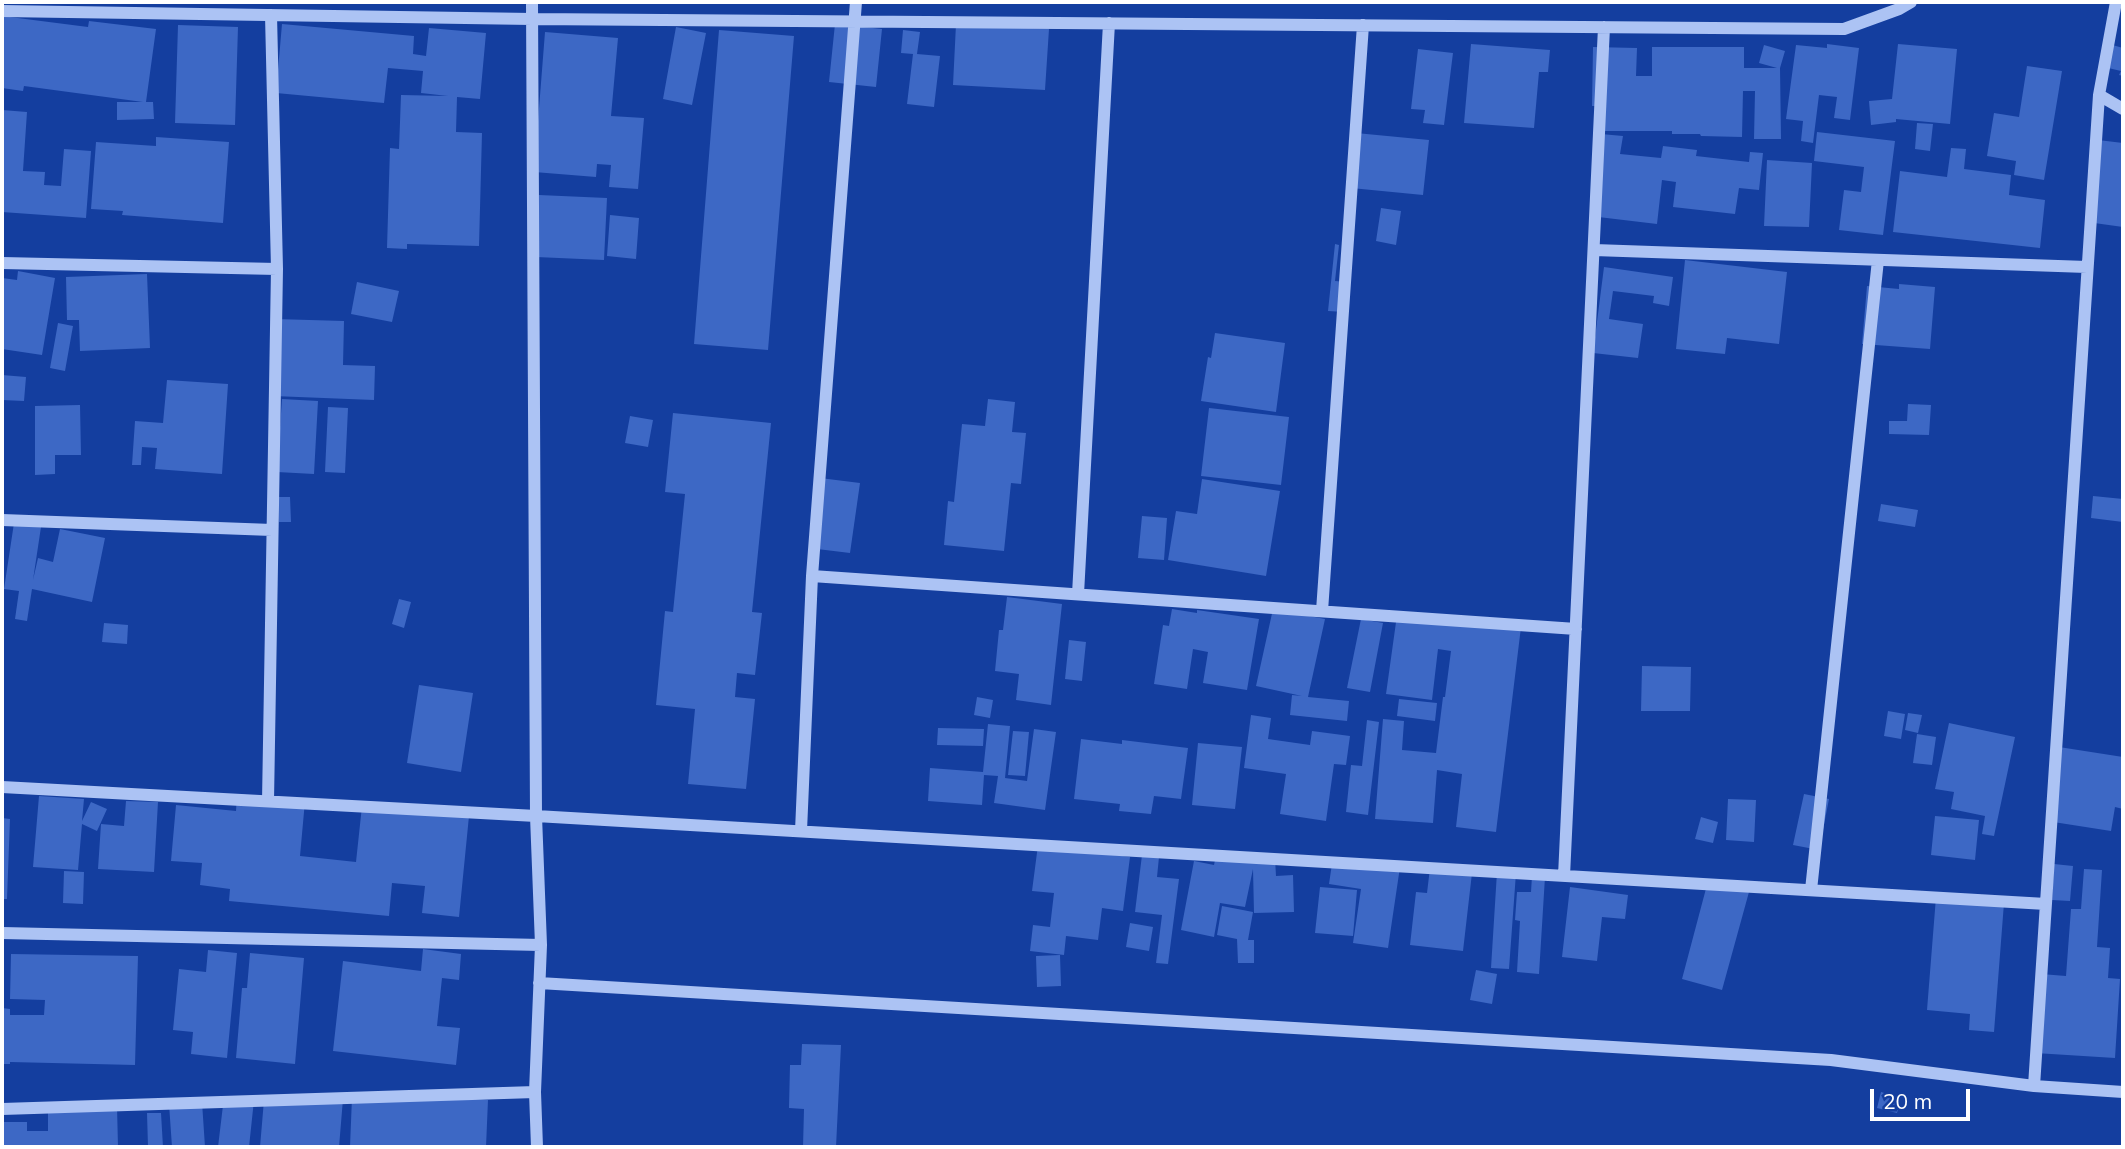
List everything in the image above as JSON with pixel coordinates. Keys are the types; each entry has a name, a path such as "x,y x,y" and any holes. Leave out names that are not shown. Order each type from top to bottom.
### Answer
{"street":[{"path":"532,2 536,816 541,945 535,1092 537,1147"},
{"path":"802,831 812,576 856,2"},
{"path":"2,11 532,19 1844,29 1911,2"},
{"path":"2034,1086 2098,95 2116,2"},
{"path":"268,802 277,269 271,15"},
{"path":"1078,594 1110,23"},
{"path":"1322,611 1363,25"},
{"path":"1564,876 1604,27"},
{"path":"2098,95 2123,109"},
{"path":"1594,250 2087,267"},
{"path":"1811,890 1878,260"},
{"path":"2,263 277,269"},
{"path":"2,520 272,530"},
{"path":"812,576 1576,629"},
{"path":"2,787 2046,904"},
{"path":"2,933 541,945"},
{"path":"539,983 1831,1060 2034,1086 2123,1092"},
{"path":"2,1109 535,1092"}],"building":[{"path":"2,16 88,27 89,21 156,29 146,102 153,102 154,119 117,120 117,102 143,102 24,86 23,91 2,88"},
{"path":"282,24 414,36 413,54 426,56 429,28 486,33 480,99 457,97 456,132 482,133 479,246 407,244 407,249 387,248 390,148 399,149 401,95 448,96 421,93 423,71 388,68 384,103 276,93"},
{"path":"835,24 882,29 876,87 829,82"},
{"path":"956,24 1049,29 1045,90 953,85"},
{"path":"178,25 238,27 235,125 175,123"},
{"path":"676,27 706,33 692,105 663,99"},
{"path":"719,30 794,36 768,350 694,344"},
{"path":"903,30 920,32 917,54 940,56 934,107 907,104 913,54 901,53"},
{"path":"545,32 618,38 611,116 644,118 638,189 609,187 611,165 597,164 596,177 534,172"},
{"path":"1471,44 1550,50 1548,72 1539,72 1534,128 1464,123"},
{"path":"1827,44 1859,48 1850,120 1834,118 1837,97 1819,95 1813,143 1801,141 1803,121 1786,119 1796,45 1827,48"},
{"path":"1898,44 1957,49 1950,124 1896,119 1896,122 1871,125 1869,101 1892,99"},
{"path":"2109,44 2123,48 2123,76 2119,75 2121,71 2104,67"},
{"path":"1764,45 1785,51 1780,68 1781,139 1754,139 1755,91 1743,91 1742,137 1672,134 1672,131 1604,131 1604,106 1592,106 1593,47 1637,48 1636,76 1652,76 1652,47 1744,47 1744,68 1777,68 1759,63"},
{"path":"1418,49 1453,53 1444,125 1423,123 1425,110 1411,109"},
{"path":"2027,66 2062,71 2044,180 2014,175 2016,161 1987,156 1994,113 2019,117"},
{"path":"2,110 27,112 23,171 45,172 44,185 61,186 64,149 91,151 86,218 2,212"},
{"path":"1917,123 1933,124 1930,151 1915,149"},
{"path":"1817,132 1895,141 1883,235 1839,230 1844,190 1861,192 1864,167 1814,161"},
{"path":"1356,133 1429,140 1423,195 1351,188"},
{"path":"1601,134 1623,136 1620,154 1661,158 1663,146 1697,150 1696,156 1749,162 1750,152 1763,153 1759,190 1739,188 1735,214 1673,207 1676,182 1662,180 1657,224 1590,216"},
{"path":"156,137 229,142 223,223 122,215 123,211 91,209 96,142 156,146"},
{"path":"2098,140 2123,143 2123,227 2087,222"},
{"path":"1951,148 1966,149 1964,169 2011,175 2009,195 2045,200 2040,248 1893,232 1900,171 1947,177"},
{"path":"1767,160 1812,163 1809,227 1764,226"},
{"path":"539,195 607,198 604,260 536,257"},
{"path":"1381,208 1401,211 1396,245 1376,241"},
{"path":"610,215 639,218 636,259 607,256"},
{"path":"1335,244 1339,245 1335,281 1347,282 1344,312 1328,311"},
{"path":"1685,260 1787,272 1779,344 1727,338 1725,354 1676,349"},
{"path":"1604,267 1673,277 1669,306 1653,303 1654,296 1613,291 1609,319 1643,324 1638,358 1593,353"},
{"path":"18,271 55,278 42,355 2,349 2,278 17,280"},
{"path":"147,274 150,348 80,351 79,320 67,320 66,277"},
{"path":"357,282 399,291 392,322 351,314"},
{"path":"1899,284 1935,287 1930,349 1862,344 1867,286 1899,289"},
{"path":"275,319 344,321 343,365 375,366 374,400 273,396"},
{"path":"58,323 73,326 65,371 50,368"},
{"path":"1215,333 1285,343 1276,412 1201,401"},
{"path":"2,375 26,377 24,401 2,400"},
{"path":"167,380 228,384 222,474 155,469 157,448 142,447 141,465 132,465 135,421 163,423"},
{"path":"282,399 318,401 314,474 277,472"},
{"path":"988,399 1015,402 1012,432 1026,433 1021,484 1011,483 1004,551 944,545 948,501 954,502 962,424 985,426"},
{"path":"1908,404 1931,405 1929,435 1889,434 1889,421 1907,421"},
{"path":"80,405 81,455 55,455 55,474 35,475 35,406"},
{"path":"328,407 348,408 345,473 325,472"},
{"path":"1209,408 1289,417 1281,485 1201,476"},
{"path":"673,413 771,423 752,612 762,613 755,675 737,673 735,697 755,699 746,789 688,784 695,709 656,705 665,611 673,612 685,494 665,492"},
{"path":"630,416 653,420 648,447 625,443"},
{"path":"820,478 860,483 850,553 809,548"},
{"path":"1202,479 1280,491 1266,576 1168,560 1176,511 1197,514"},
{"path":"2093,496 2123,499 2123,522 2091,518"},
{"path":"278,497 290,497 291,522 279,522"},
{"path":"1881,504 1918,510 1915,527 1878,521"},
{"path":"1142,516 1167,518 1164,560 1138,558"},
{"path":"14,523 41,527 33,580 38,558 53,562 60,529 105,538 92,602 32,589 27,621 15,619 19,591 4,589"},
{"path":"1007,597 1062,604 1051,705 1016,700 1019,674 995,671 999,630 1003,630"},
{"path":"399,599 411,602 404,628 392,624"},
{"path":"1172,609 1259,619 1247,690 1203,683 1208,652 1193,649 1187,689 1154,684 1163,625 1169,626"},
{"path":"1273,609 1325,619 1308,697 1349,701 1347,721 1290,715 1292,695 1302,696 1256,686"},
{"path":"1397,615 1521,627 1496,832 1456,827 1462,774 1437,770 1433,823 1375,819 1383,719 1404,721 1402,750 1436,753 1451,651 1438,649 1432,700 1386,694"},
{"path":"1361,619 1383,623 1370,692 1347,688"},
{"path":"104,623 128,625 127,644 102,642"},
{"path":"1069,640 1086,642 1082,681 1065,679"},
{"path":"1642,666 1691,667 1690,711 1641,711"},
{"path":"419,685 473,693 461,772 407,763"},
{"path":"977,697 993,700 990,718 974,715"},
{"path":"1399,699 1437,703 1435,721 1397,716"},
{"path":"1888,711 1905,714 1901,739 1884,736"},
{"path":"1908,713 1922,715 1918,733 1905,730"},
{"path":"1251,715 1271,718 1268,739 1310,745 1312,731 1350,736 1346,765 1334,764 1326,821 1280,814 1286,774 1244,768"},
{"path":"1367,720 1379,722 1368,815 1346,812 1351,765 1362,766"},
{"path":"1949,723 2015,737 1994,836 1982,834 1985,816 1951,809 1954,792 1935,789"},
{"path":"988,724 1010,726 1005,778 1027,781 1034,729 1056,732 1045,810 994,803 998,776 984,775 982,805 928,801 930,768 983,772"},
{"path":"938,728 984,729 983,746 937,745"},
{"path":"1013,731 1029,732 1025,776 1008,775"},
{"path":"1917,734 1936,737 1932,765 1913,763"},
{"path":"1081,739 1122,744 1122,740 1188,748 1181,799 1154,796 1151,814 1119,811 1120,804 1074,799"},
{"path":"1198,743 1242,747 1235,809 1192,805"},
{"path":"2059,747 2123,757 2123,809 2115,807 2111,831 2047,821"},
{"path":"237,794 305,801 300,856 356,862 362,806 469,816 459,917 422,913 425,886 392,883 389,916 229,901 230,889 200,885 202,863 171,861 176,805 236,811"},
{"path":"1804,794 1829,799 1819,850 1793,845"},
{"path":"39,796 84,799 82,821 91,802 107,809 97,831 82,824 78,870 33,867"},
{"path":"1728,799 1756,800 1754,842 1726,840"},
{"path":"126,801 158,802 154,872 98,869 101,824 124,826"},
{"path":"1935,816 1979,820 1975,860 1931,855"},
{"path":"1701,817 1718,822 1713,843 1695,839"},
{"path":"2,818 10,819 7,899 2,899"},
{"path":"1038,845 1130,857 1123,911 1102,908 1098,940 1066,936 1064,955 1030,951 1033,925 1050,927 1054,893 1032,891"},
{"path":"1142,855 1159,857 1157,877 1179,879 1168,964 1156,963 1162,915 1135,912"},
{"path":"1216,855 1275,858 1276,876 1293,875 1294,912 1254,913 1253,869 1245,907 1220,903 1214,937 1181,930 1194,861 1214,865"},
{"path":"1333,857 1400,867 1388,948 1353,943 1361,889 1329,884"},
{"path":"2054,864 2073,866 2070,901 2052,900"},
{"path":"1430,868 1472,873 1463,951 1410,945 1416,892 1427,893"},
{"path":"2084,869 2102,870 2097,947 2110,948 2108,978 2120,979 2115,1058 2035,1053 2041,974 2066,976 2071,909 2081,909"},
{"path":"64,871 84,872 83,904 63,903"},
{"path":"1497,872 1516,873 1509,969 1491,968"},
{"path":"1532,876 1545,877 1539,974 1517,972 1520,921 1515,920 1517,892 1531,892"},
{"path":"1708,881 1749,892 1722,990 1682,979"},
{"path":"1320,887 1357,890 1353,936 1315,933"},
{"path":"1570,887 1628,895 1625,919 1602,917 1597,961 1562,957"},
{"path":"1936,897 2004,903 1994,1032 1969,1030 1970,1014 1927,1010"},
{"path":"1222,906 1253,912 1248,940 1254,940 1254,963 1238,963 1237,939 1217,935"},
{"path":"1130,923 1153,927 1149,951 1126,947"},
{"path":"423,949 461,954 459,980 442,978 437,1026 460,1028 456,1065 333,1051 343,961 421,971"},
{"path":"208,950 237,953 227,1058 191,1054 193,1032 173,1030 179,969 206,972"},
{"path":"250,953 304,958 295,1064 236,1058 242,988 247,988"},
{"path":"11,954 138,956 135,1065 2,1064 2,1008 10,1009 10,1015 44,1015 45,1000 10,999"},
{"path":"1060,955 1061,986 1037,987 1036,956"},
{"path":"1476,970 1497,974 1492,1004 1470,1000"},
{"path":"802,1044 841,1045 836,1147 803,1147 804,1109 789,1108 790,1065 801,1065"},
{"path":"1881,1092 1901,1098 1897,1113 1877,1108"},
{"path":"224,1097 254,1100 249,1147 218,1147"},
{"path":"352,1097 488,1100 486,1147 350,1147"},
{"path":"343,1099 339,1147 260,1147 264,1100"},
{"path":"202,1102 205,1147 172,1147 169,1104"},
{"path":"117,1106 118,1147 2,1147 2,1122 27,1122 27,1131 48,1131 48,1107"},
{"path":"147,1113 161,1113 163,1147 148,1147"}]}
